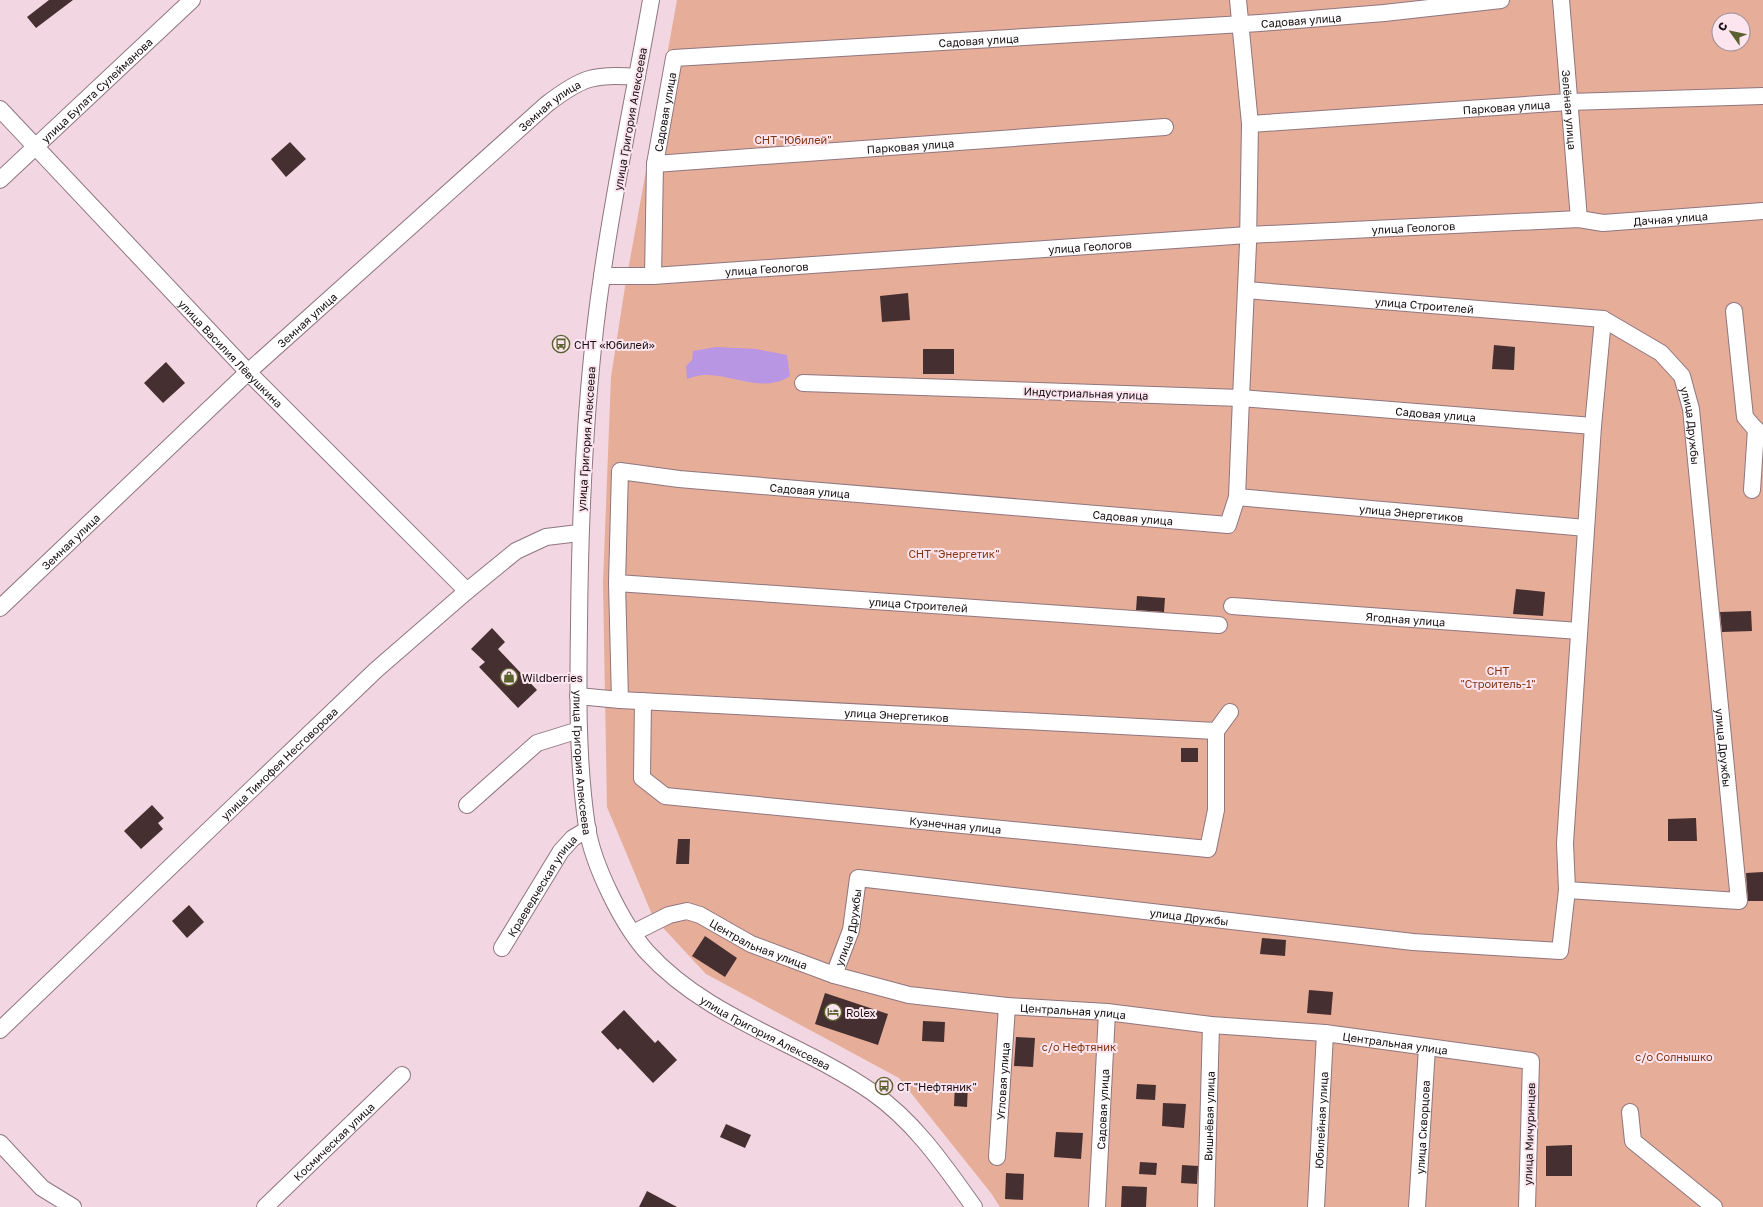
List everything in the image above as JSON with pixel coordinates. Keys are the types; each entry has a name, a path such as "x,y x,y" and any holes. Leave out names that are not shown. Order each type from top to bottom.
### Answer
{"street":[{"name":"улица Булата Сулейманова","path":"0,180 36,148 192,0"},
{"name":"улица Григория Алексеева","path":"651,0 602,276 586,414 580,533 578,696 579,730 588,829 595,857 619,910 633,934 644,949 662,967 700,996 871,1091 912,1127 937,1157 974,1207"},
{"path":"1237,497 1240,398 1248,240 1250,124 1238,0"},
{"name":"Садовая улица","path":"653,276 655,164 674,58 1241,24 1384,13 1501,0"},
{"name":"Зелёная улица","path":"1561,0 1579,219"},
{"name":"Земная улица","path":"0,608 248,372 542,109 567,89 586,79 611,74 637,77"},
{"name":"Парковая улица","path":"1250,124 1569,102 1763,96"},
{"name":"улица Василия Лёвушкина","path":"0,109 248,372 467,591"},
{"name":"Парковая улица","path":"655,164 1165,126"},
{"name":"Дачная улица","path":"1579,219 1603,223 1763,211"},
{"name":"улица Геологов","path":"602,276 653,276 1579,219"},
{"name":"улица Строителей","path":"1246,290 1603,319"},
{"path":"1734,311 1745,417 1759,433 1752,490"},
{"name":"улица Дружбы","path":"834,975 851,930 858,878 1413,942 1560,951 1567,890 1565,843 1593,426 1603,319 1661,353 1682,376 1691,409 1739,901 1567,890"},
{"name":"Индустриальная улица","path":"803,383 1240,398"},
{"name":"Садовая улица","path":"1240,398 1593,426"},
{"name":"Садовая улица","path":"620,700 617,583 620,471 679,479 1228,525 1237,497"},
{"name":"улица Энергетиков","path":"1237,497 1586,528"},
{"name":"улица Тимофея Несговорова","path":"0,1030 376,670 467,591 516,551 546,536 580,533"},
{"name":"улица Строителей","path":"617,583 1219,625"},
{"name":"Ягодная улица","path":"1232,606 1580,631"},
{"name":"улица Энергетиков","path":"578,696 620,700 1216,731"},
{"name":"Кузнечная улица","path":"643,701 642,778 665,796 1208,849 1216,810 1216,731"},
{"path":"1216,731 1230,712"},
{"path":"468,805 537,743 579,730"},
{"name":"Краеведческая улица","path":"502,948 561,851 573,838 588,829"},
{"name":"Центральная улица","path":"633,934 669,915 687,911 700,914 751,944 834,975 909,994 1007,1006 1107,1012 1211,1025 1325,1033 1531,1061"},
{"name":"Угловая улица","path":"997,1156 1007,1006"},
{"name":"Садовая улица","path":"1097,1207 1107,1012"},
{"name":"Вишнёвая улица","path":"1206,1207 1211,1025"},
{"name":"Юбилейная улица","path":"1316,1207 1325,1033"},
{"name":"улица Скворцова","path":"1417,1207 1427,1048"},
{"name":"улица Мичуринцев","path":"1527,1207 1531,1061"},
{"name":"Космическая улица","path":"265,1207 402,1074"},
{"path":"1630,1112 1633,1141 1714,1207"},
{"path":"0,1143 42,1188 73,1207"}],"green space":[{"path":"677,0 1763,0 1763,1207 1000,1207 991,1193 899,1078 706,974 653,917 607,807 603,583 611,377 625,287"}],"shaded area":[{"path":"716,347 756,349 787,355 790,376 780,381 771,383 750,382 706,375 687,379 686,366 692,360 693,351"}],"building":[{"path":"49,0 73,0 36,28 27,17"},
{"path":"290,142 306,159 286,177 271,159"},
{"path":"908,293 910,320 882,322 880,296"},
{"path":"1494,345 1515,347 1514,370 1492,369"},
{"path":"923,349 954,349 954,374 923,374"},
{"path":"166,362 185,383 163,403 144,383"},
{"path":"1516,589 1545,592 1543,616 1513,614"},
{"path":"1137,596 1165,598 1164,612 1136,610"},
{"path":"1751,611 1752,631 1722,632 1720,612"},
{"path":"492,628 505,642 498,649 537,690 518,708 479,667 485,662 471,649"},
{"path":"1181,748 1198,748 1198,762 1181,762"},
{"path":"152,805 164,818 158,823 163,829 141,849 124,831"},
{"path":"1696,818 1697,841 1668,841 1668,819"},
{"path":"678,839 690,839 689,864 676,864"},
{"path":"1763,872 1763,901 1748,901 1746,873"},
{"path":"189,905 204,922 187,938 172,921"},
{"path":"705,936 737,958 725,977 692,956"},
{"path":"1262,938 1286,940 1285,956 1260,954"},
{"path":"1309,990 1333,992 1331,1015 1307,1013"},
{"path":"825,993 888,1014 878,1045 815,1024"},
{"path":"624,1010 655,1043 658,1040 677,1060 653,1083 620,1048 618,1050 601,1032"},
{"path":"923,1021 945,1022 944,1042 922,1041"},
{"path":"1016,1037 1035,1038 1033,1067 1014,1066"},
{"path":"955,1083 968,1084 967,1107 954,1106"},
{"path":"1137,1084 1156,1085 1155,1100 1136,1099"},
{"path":"1163,1103 1186,1104 1184,1128 1162,1126"},
{"path":"726,1124 751,1135 745,1148 720,1137"},
{"path":"1056,1132 1083,1133 1081,1159 1054,1157"},
{"path":"1572,1145 1572,1176 1546,1176 1546,1146"},
{"path":"1140,1162 1157,1163 1156,1175 1139,1174"},
{"path":"1182,1165 1198,1166 1197,1184 1181,1183"},
{"path":"1006,1173 1024,1174 1023,1200 1005,1199"},
{"path":"1122,1186 1147,1187 1146,1207 1121,1207"},
{"path":"647,1191 677,1207 639,1207"}],"place":[{"name":"СНТ «Юбилей»","path":"561,344"},
{"name":"Wildberries","path":"509,677"},
{"name":"Rolex","path":"833,1012"},
{"name":"СТ \"Нефтяник\"","path":"884,1086"}],"park label":[{"name":"СНТ \"Юбилей\"","path":"793,139"},
{"name":"СНТ \"Энергетик\"","path":"954,553"},
{"name":"СНТ \"Строитель-1\"","path":"1498,676"},
{"name":"с/о Нефтяник","path":"1079,1046"},
{"name":"с/о Солнышко","path":"1674,1056"}]}
